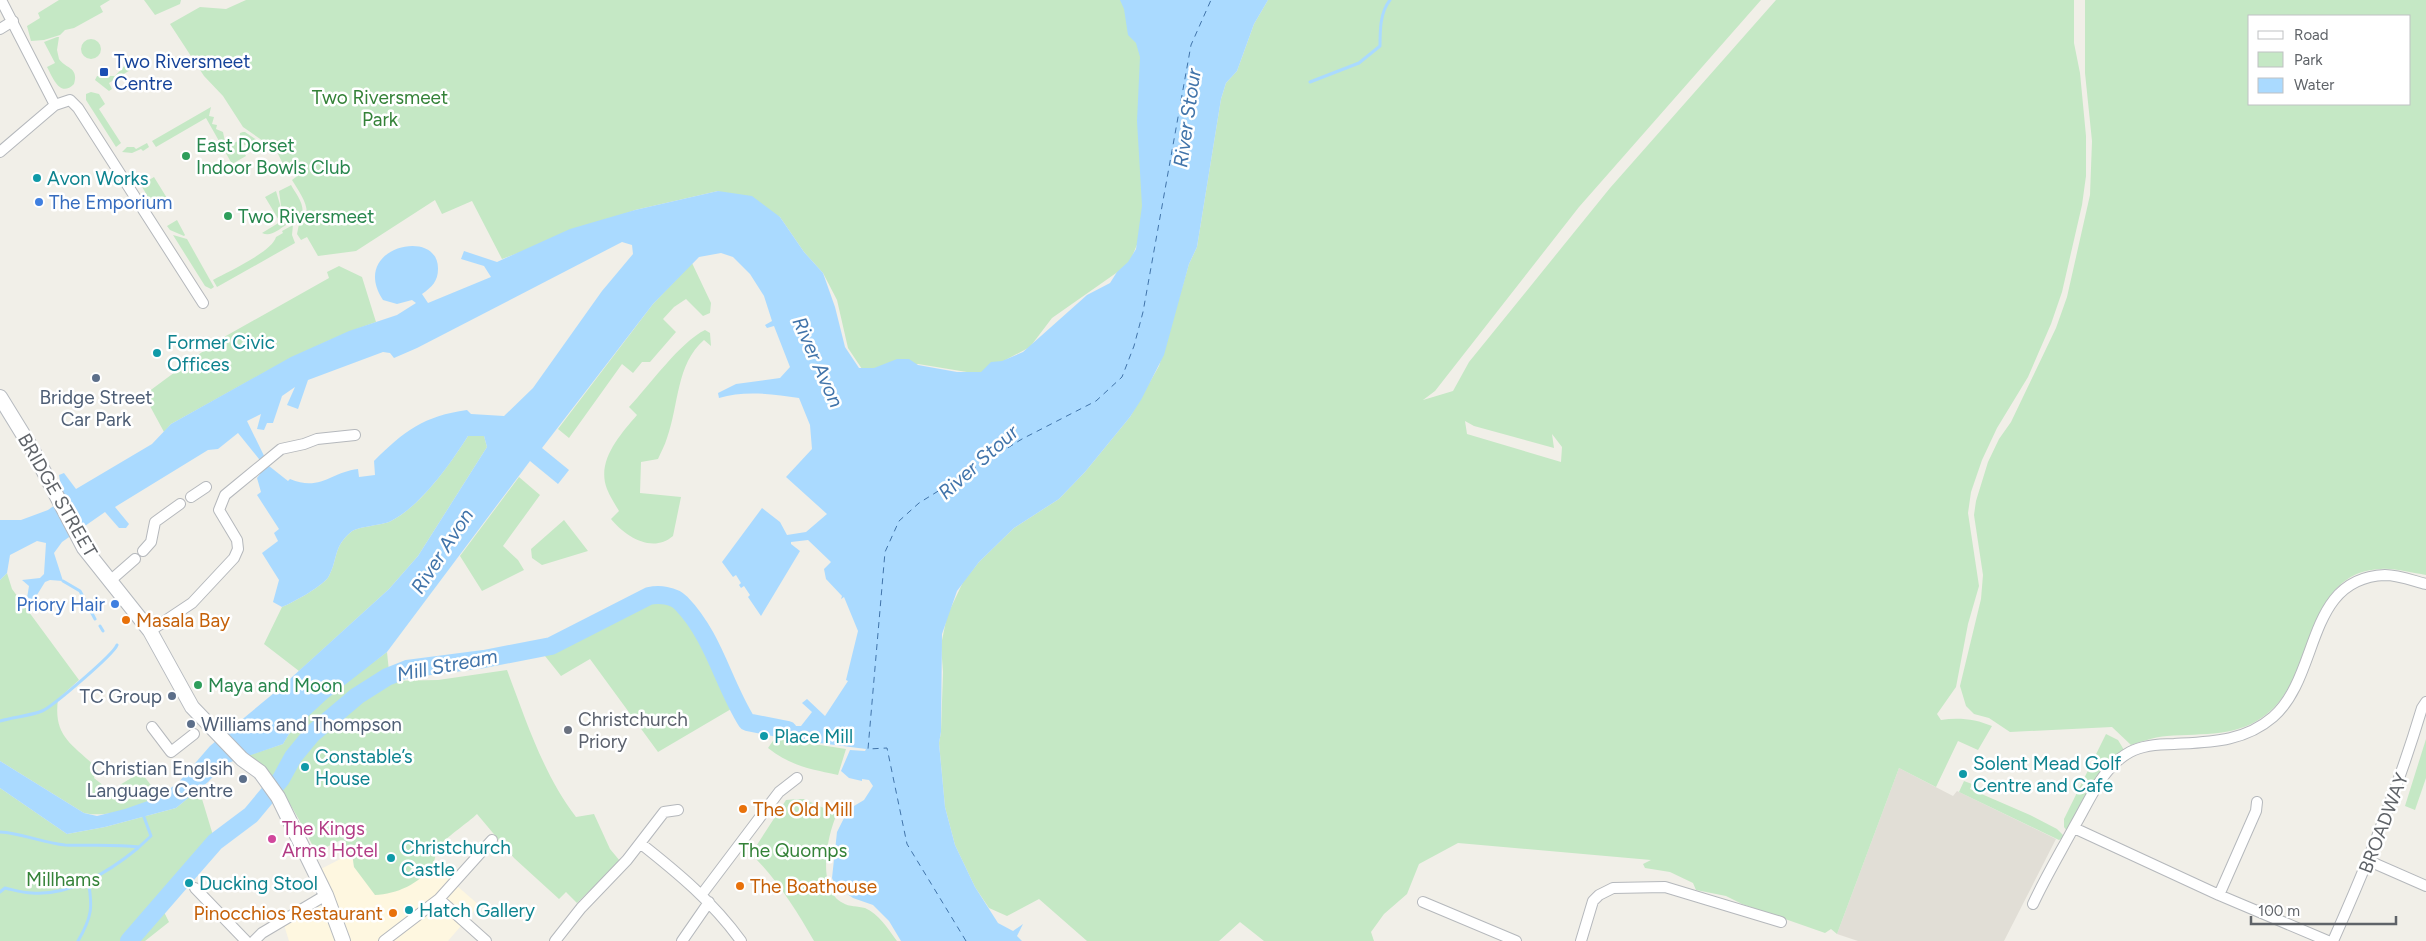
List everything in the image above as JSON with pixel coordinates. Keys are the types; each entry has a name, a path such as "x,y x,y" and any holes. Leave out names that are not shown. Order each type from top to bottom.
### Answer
{"street":[{"path":"1,0 55,105"},
{"path":"0,29 13,21"},
{"path":"0,152 55,105 70,100 78,108 204,303"},
{"name":"BRIDGE STREET","path":"0,397 32,449 84,548 150,631 172,668 201,729 218,734 242,759 265,778 281,802 326,895 343,941"},
{"path":"150,631 192,603 234,558 238,550 237,540 223,520 219,510 225,495 284,448 317,439 355,435"},
{"path":"191,497 206,487"},
{"path":"143,551 151,542 155,522 180,504"},
{"path":"111,580 135,559"},
{"path":"2033,904 2104,776 2115,764 2130,752 2158,744 2210,743 2228,740 2249,733 2273,717 2292,696 2324,614 2352,583 2387,575 2426,584"},
{"name":"BROADWAY","path":"2334,941 2369,861 2403,771 2422,708 2426,702"},
{"path":"152,727 172,752 201,729"},
{"path":"682,941 706,898 779,792 797,778"},
{"path":"2219,895 2256,811 2257,802"},
{"path":"555,941 582,908 627,860 664,812 678,810"},
{"path":"2074,828 2219,895 2328,941"},
{"path":"384,941 440,898 492,840"},
{"path":"640,843 706,898 723,916 741,941"},
{"path":"2369,861 2426,886"},
{"path":"1581,941 1593,901 1598,895 1613,888 1665,887 1781,922"},
{"path":"196,888 246,941"},
{"path":"254,941 262,933 326,895"},
{"path":"440,898 486,941"},
{"path":"1423,902 1516,941"}],"shaded area":[{"path":"1899,768 1953,796 1957,791 2056,839 2004,941 1858,941 1837,934"},
{"path":"352,853 354,867 420,877 433,865 479,905 448,941 289,941 284,925 332,897 319,870"}],"green space":[{"path":"59,0 110,0 100,6 103,12 74,28 44,40 31,41 27,26 40,18 38,13"},
{"path":"144,0 181,0 180,4 155,15"},
{"name":"Two Riversmeet Park","path":"246,0 1124,0 1140,44 1144,170 1141,235 1129,264 1052,318 1030,347 979,374 918,364 868,378 848,348 837,300 823,273 804,252 780,217 718,191 635,210 502,259 472,201 442,214 435,200 356,251 318,256 307,237 301,240 297,234 299,224 306,219 307,214 303,199 292,180 296,177 293,171 288,174 276,150 243,127 223,96 204,76 170,24 200,7 226,9"},
{"path":"1268,0 1761,0 1579,207 1435,391 1423,400 1453,391 1469,362 1610,188 1776,0 2074,0 2074,43 2080,73 2086,136 2086,176 2082,205 2062,292 2051,324 2028,377 1997,428 1982,460 1971,492 1968,513 1979,586 1968,624 1956,687 1937,714 1941,720 1967,719 1992,726 1978,750 1958,741 1936,787 1899,768 1837,934 1831,929 1825,933 1742,904 1726,896 1696,890 1693,883 1670,872 1645,868 1643,864 1651,860 1458,843 1419,864 1407,894 1384,914 1371,932 1374,941 1264,941 1240,922 1219,941 1087,941 1039,899 1007,916 989,908 975,887 955,845 945,807 939,743 943,672 941,645 947,616 963,582 979,562 1014,528 1059,499 1085,472 1130,417 1159,366 1189,264 1197,247 1221,99 1226,83 1237,71 1254,24","holes":["1465,421 1474,426 1554,448 1552,434 1562,447 1561,462 1467,434"]},
{"path":"2085,0 2426,0 2426,575 2381,569 2356,574 2338,587 2324,605 2296,674 2284,695 2268,713 2257,721 2245,727 2220,733 2162,737 2131,745 2112,727 2010,732 1989,718 1974,714 1966,706 1960,686 1981,599 1983,575 1974,515 1976,501 1988,462 1999,439 2011,422 2056,328 2067,297 2090,195 2092,141 2085,73"},
{"path":"59,37 57,50 59,59 75,74 74,84 65,89 61,88 54,81 47,67 55,63 44,42"},
{"path":"87,39 95,39 101,45 101,53 95,59 87,59 81,53 81,45"},
{"path":"127,63 132,69 109,83 112,89 109,91 95,80 97,76 115,76"},
{"path":"91,92 99,94 105,104 99,109 121,143 116,147 86,100 86,94"},
{"path":"211,107 209,116 214,117 212,124 217,125 216,129 223,132 225,142 232,144 238,141 246,156 232,164 206,118 156,147 152,141"},
{"path":"243,132 261,143 244,145 239,140 240,133"},
{"path":"147,143 149,147 143,151 141,149 132,153 122,152 127,147 134,147 136,149"},
{"path":"154,177 170,203 161,208 152,204 141,185"},
{"path":"291,185 300,199 303,211 302,215 289,222 281,206 279,191"},
{"path":"276,191 286,225 274,232 265,234 262,233 280,222 265,197"},
{"path":"177,220 184,236 170,230 167,226"},
{"path":"293,225 292,235 295,243 217,287 213,280 258,255 273,243 276,237 283,233 282,231"},
{"path":"173,235 187,239 214,287 211,289 205,286"},
{"path":"692,263 711,303 710,313 703,316 686,299 674,307 663,319 676,332 650,362 642,362 633,373 622,364 569,438 558,429 653,304"},
{"path":"339,266 362,277 376,322 323,343 271,369 171,424 164,432 144,395 217,341 329,278 327,272"},
{"path":"705,330 710,333 711,346 704,340 688,361 683,373 671,425 658,459 641,462 640,493 681,497 673,536 665,541 656,543 639,541 631,537 611,519 619,511 608,492 604,479 607,459 617,440 637,415 629,407 675,354 695,336"},
{"path":"468,436 484,436 487,447 418,556 389,589 299,671 264,644 282,607 308,593 326,580 332,570 341,543 345,538 354,530 391,521 414,505 444,471"},
{"path":"519,477 540,495 503,546 518,560 524,570 482,591 460,556"},
{"path":"564,520 588,551 542,565 532,558 531,549"},
{"path":"7,573 12,589 79,680 58,699 58,722 66,739 97,768 94,778 110,791 141,772 159,796 123,811 102,814 84,813 0,761 0,580"},
{"path":"671,601 702,639 743,702 658,752 590,659 561,676 545,656 645,604"},
{"path":"387,652 390,681 438,680 507,670 536,746 564,800 576,817 594,814 610,849 620,861 577,903 566,892 559,899 514,858 477,814 438,847 432,866 421,878 407,887 391,893 375,895 354,867 352,853 341,840 316,852 287,799 269,776 246,756 283,744 291,732 315,707"},
{"path":"2106,734 2118,740 2124,750 2067,831 2064,827 2064,819"},
{"path":"775,738 846,749 838,775 810,769 776,754 768,748"},
{"path":"2426,739 2426,778 2415,810 2405,806"},
{"path":"1964,781 1972,784 1970,789 2030,815 2057,829 2065,837 2059,840 1959,792"},
{"name":"Millhams","path":"0,788 67,834 105,827 176,808 199,789 215,842 162,908 169,922 145,941 0,941"},
{"name":"The Quomps","path":"804,799 837,814 830,835 826,861 829,887 835,896 845,904 870,910 883,922 897,941 814,941 778,884 751,854 786,800"}],"water":[{"path":"1120,0 1268,0 1254,24 1237,71 1226,83 1221,99 1197,247 1189,264 1164,355 1141,400 1130,417 1085,472 1059,499 1014,528 979,562 957,591 942,634 941,732 939,743 945,807 955,845 975,887 998,923 1013,931 1023,924 1017,936 1022,941 901,941 889,921 873,905 853,898 839,888 837,890 832,878 837,832 844,818 854,806 864,800 873,786 869,780 862,779 862,781 849,778 841,771 850,750 865,751 866,749 781,738 770,734 771,731 784,731 764,727 765,723 774,726 801,726 812,712 802,703 807,699 825,716 848,681 846,680 858,631 844,597 841,599 842,596 826,579 824,569 831,562 808,540 791,542 800,551 761,616 748,597 750,595 744,586 741,588 739,585 741,583 736,575 733,577 722,562 762,508 780,522 787,535 806,532 827,514 786,477 812,449 810,425 799,398 748,393 719,398 718,393 736,384 780,378 790,367 774,326 767,328 765,325 772,321 764,296 750,274 733,257 721,253 699,257 653,304 542,448 569,470 558,484 530,461 387,652 328,698 289,734 283,744 225,764 208,782 176,808 105,827 67,834 0,788 0,761 84,813 97,816 156,798 178,783 210,746 280,688 389,589 418,556 487,447 484,436 468,436 453,459 424,495 402,514 387,523 359,528 351,532 341,543 332,570 326,580 308,593 282,607 273,602 279,580 262,553 278,541 274,533 279,529 257,495 261,492 257,478 260,474 259,459 238,433 218,449 208,450 115,507 129,524 126,528 119,528 105,512 62,542 54,553 63,581 50,580 45,582 32,603 27,598 29,586 22,580 40,578 44,574 46,543 37,541 10,555 7,573 0,580 0,520 21,520 48,510 63,499 59,475 64,473 76,489 152,444 171,424 291,357 349,331 397,315 416,303 412,300 397,304 383,300 375,282 377,267 385,256 398,248 412,246 425,248 434,256 438,269 437,277 422,294 428,303 491,277 484,266 461,259 464,251 497,262 570,229 635,210 718,191 752,196 780,217 804,252 823,273 835,307 845,347 859,368 874,368 897,359 909,359 918,365 957,372 981,372 991,362 1002,361 1023,352 1087,295 1110,283 1117,272 1128,262 1136,249 1142,206 1137,121 1140,57 1136,43 1128,35 1124,9","holes":["622,242 632,245 633,254 602,291 533,388 504,416 471,414 467,410 439,416 427,421 405,433 374,461 375,475 359,477 358,469 325,480 309,483 290,479 288,481 269,466 247,421 261,414 257,429 264,430 267,423 273,423 282,396 295,387 287,405 298,409 308,380 383,352 390,353 394,358 417,348"]}],"waterway":[{"path":"1310,82 1359,63 1380,46 1382,16 1390,0"},
{"path":"63,581 80,591 95,619"},
{"name":"Mill Stream","path":"129,941 215,842 251,815 281,779 293,757 312,734 357,696 387,677 407,669 484,659 551,646 649,596 666,596 678,600 702,631 747,722 788,730"},
{"path":"100,626 103,631"},
{"path":"0,721 42,711 95,669 117,645"},
{"path":"0,832 65,845 139,847 151,836 144,817"},
{"path":"0,892 5,888 32,893 47,893 75,886 102,873 138,848"},
{"path":"78,941 90,912 91,898 88,880"}],"ferry route":[{"path":"966,941 907,844 887,748 868,749 885,552 899,521 919,503 1022,439 1096,401 1122,377 1134,346 1143,312 1191,45 1211,0"}],"place":[{"name":"Two Riversmeet Centre","path":"104,72"},
{"name":"East Dorset Indoor Bowls Club","path":"186,156"},
{"name":"Avon Works","path":"37,178"},
{"name":"The Emporium","path":"39,202"},
{"name":"Two Riversmeet","path":"228,216"},
{"name":"Former Civic Offices","path":"157,353"},
{"name":"Bridge Street Car Park","path":"96,378"},
{"name":"Priory Hair","path":"115,604"},
{"name":"Masala Bay","path":"126,620"},
{"name":"Maya and Moon","path":"198,685"},
{"name":"TC Group","path":"172,696"},
{"name":"Williams and Thompson","path":"191,724"},
{"name":"Christchurch Priory","path":"568,730"},
{"name":"Place Mill","path":"764,736"},
{"name":"Constable’s House","path":"305,767"},
{"name":"Solent Mead Golf Centre and Cafe","path":"1963,774"},
{"name":"Christian Englsih Language Centre","path":"243,779"},
{"name":"The Old Mill","path":"743,809"},
{"name":"The Kings Arms Hotel","path":"272,839"},
{"name":"Christchurch Castle","path":"391,858"},
{"name":"Ducking Stool","path":"189,883"},
{"name":"The Boathouse","path":"740,886"},
{"name":"Hatch Gallery","path":"409,910"},
{"name":"Pinocchios Restaurant","path":"393,913"}],"water label":[{"name":"River Stour","path":"1187,118"},
{"name":"River Avon","path":"818,362"},
{"name":"River Stour","path":"978,462"},
{"name":"River Avon","path":"442,551"}]}
